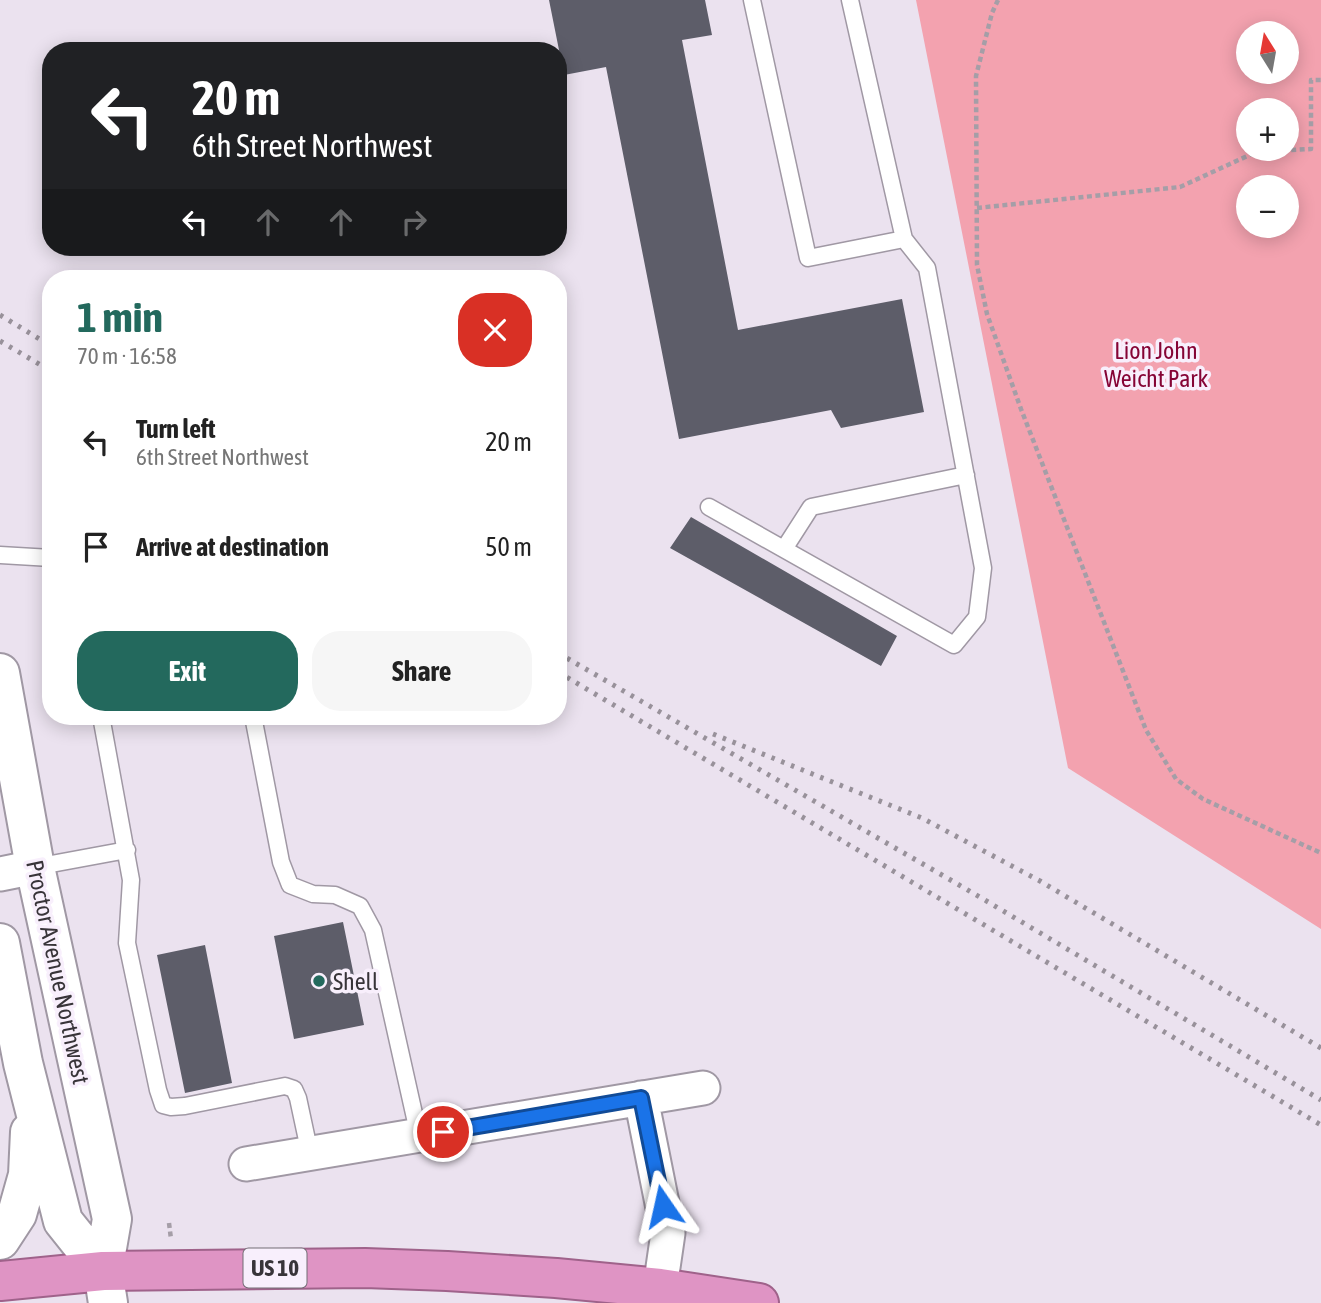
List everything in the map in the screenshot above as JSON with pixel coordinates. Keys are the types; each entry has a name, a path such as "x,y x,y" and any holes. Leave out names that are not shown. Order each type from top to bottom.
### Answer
{"highway":[{"name":"US 10","path":"0,1280 105,1287 365,1268 529,1276 660,1288 759,1303"}],"street":[{"name":"Proctor Avenue Northwest","path":"0,673 18,870 112,1219 105,1287"},
{"name":"Proctor Avenue Northwest","path":"0,943 23,1063 63,1221 105,1287"},
{"path":"246,1164 703,1088"},
{"path":"0,1240 18,1214 28,1174 31,1091"},
{"path":"641,1098 668,1233 660,1288"}],"lane":[{"path":"752,0 808,258 904,239"},
{"path":"709,507 954,645 977,617 984,568 927,268 904,239 850,0"},
{"path":"784,549 811,507 966,474"},
{"path":"0,555 42,557"},
{"path":"103,725 131,880 127,943 163,1105 185,1106 285,1086 294,1089 298,1098 310,1154"},
{"path":"255,725 281,862 290,885 313,894 335,895 360,906 373,930 419,1136"},
{"path":"18,870 127,850"}],"path":[{"path":"998,0 992,13 976,76 977,265 987,314 1021,409 1146,730 1176,779 1203,799 1321,853"},
{"path":"977,208 1180,187 1256,152 1311,149 1311,80 1321,80"}],"green space":[{"name":"Lion John Weicht Park","path":"916,0 1321,0 1321,929 1068,768"}],"building":[{"path":"549,0 705,0 712,35 682,40 738,330 902,299 924,412 841,428 831,410 679,439 606,67 567,74 567,42 557,42"},
{"path":"691,517 897,636 881,666 670,548"},
{"name":"Shell","path":"343,922 364,1025 294,1039 274,936"},
{"path":"205,945 232,1083 185,1093 157,955"}],"railway":[{"path":"0,315 42,341"},
{"path":"0,341 42,366"},
{"path":"567,658 973,893 1321,1100"},
{"path":"567,677 1321,1125"},
{"path":"713,734 922,818 1040,881 1321,1048"}],"place":[{"name":"Shell","path":"319,981"}],"route":[{"path":"443,1132 641,1098 663,1206"}]}
